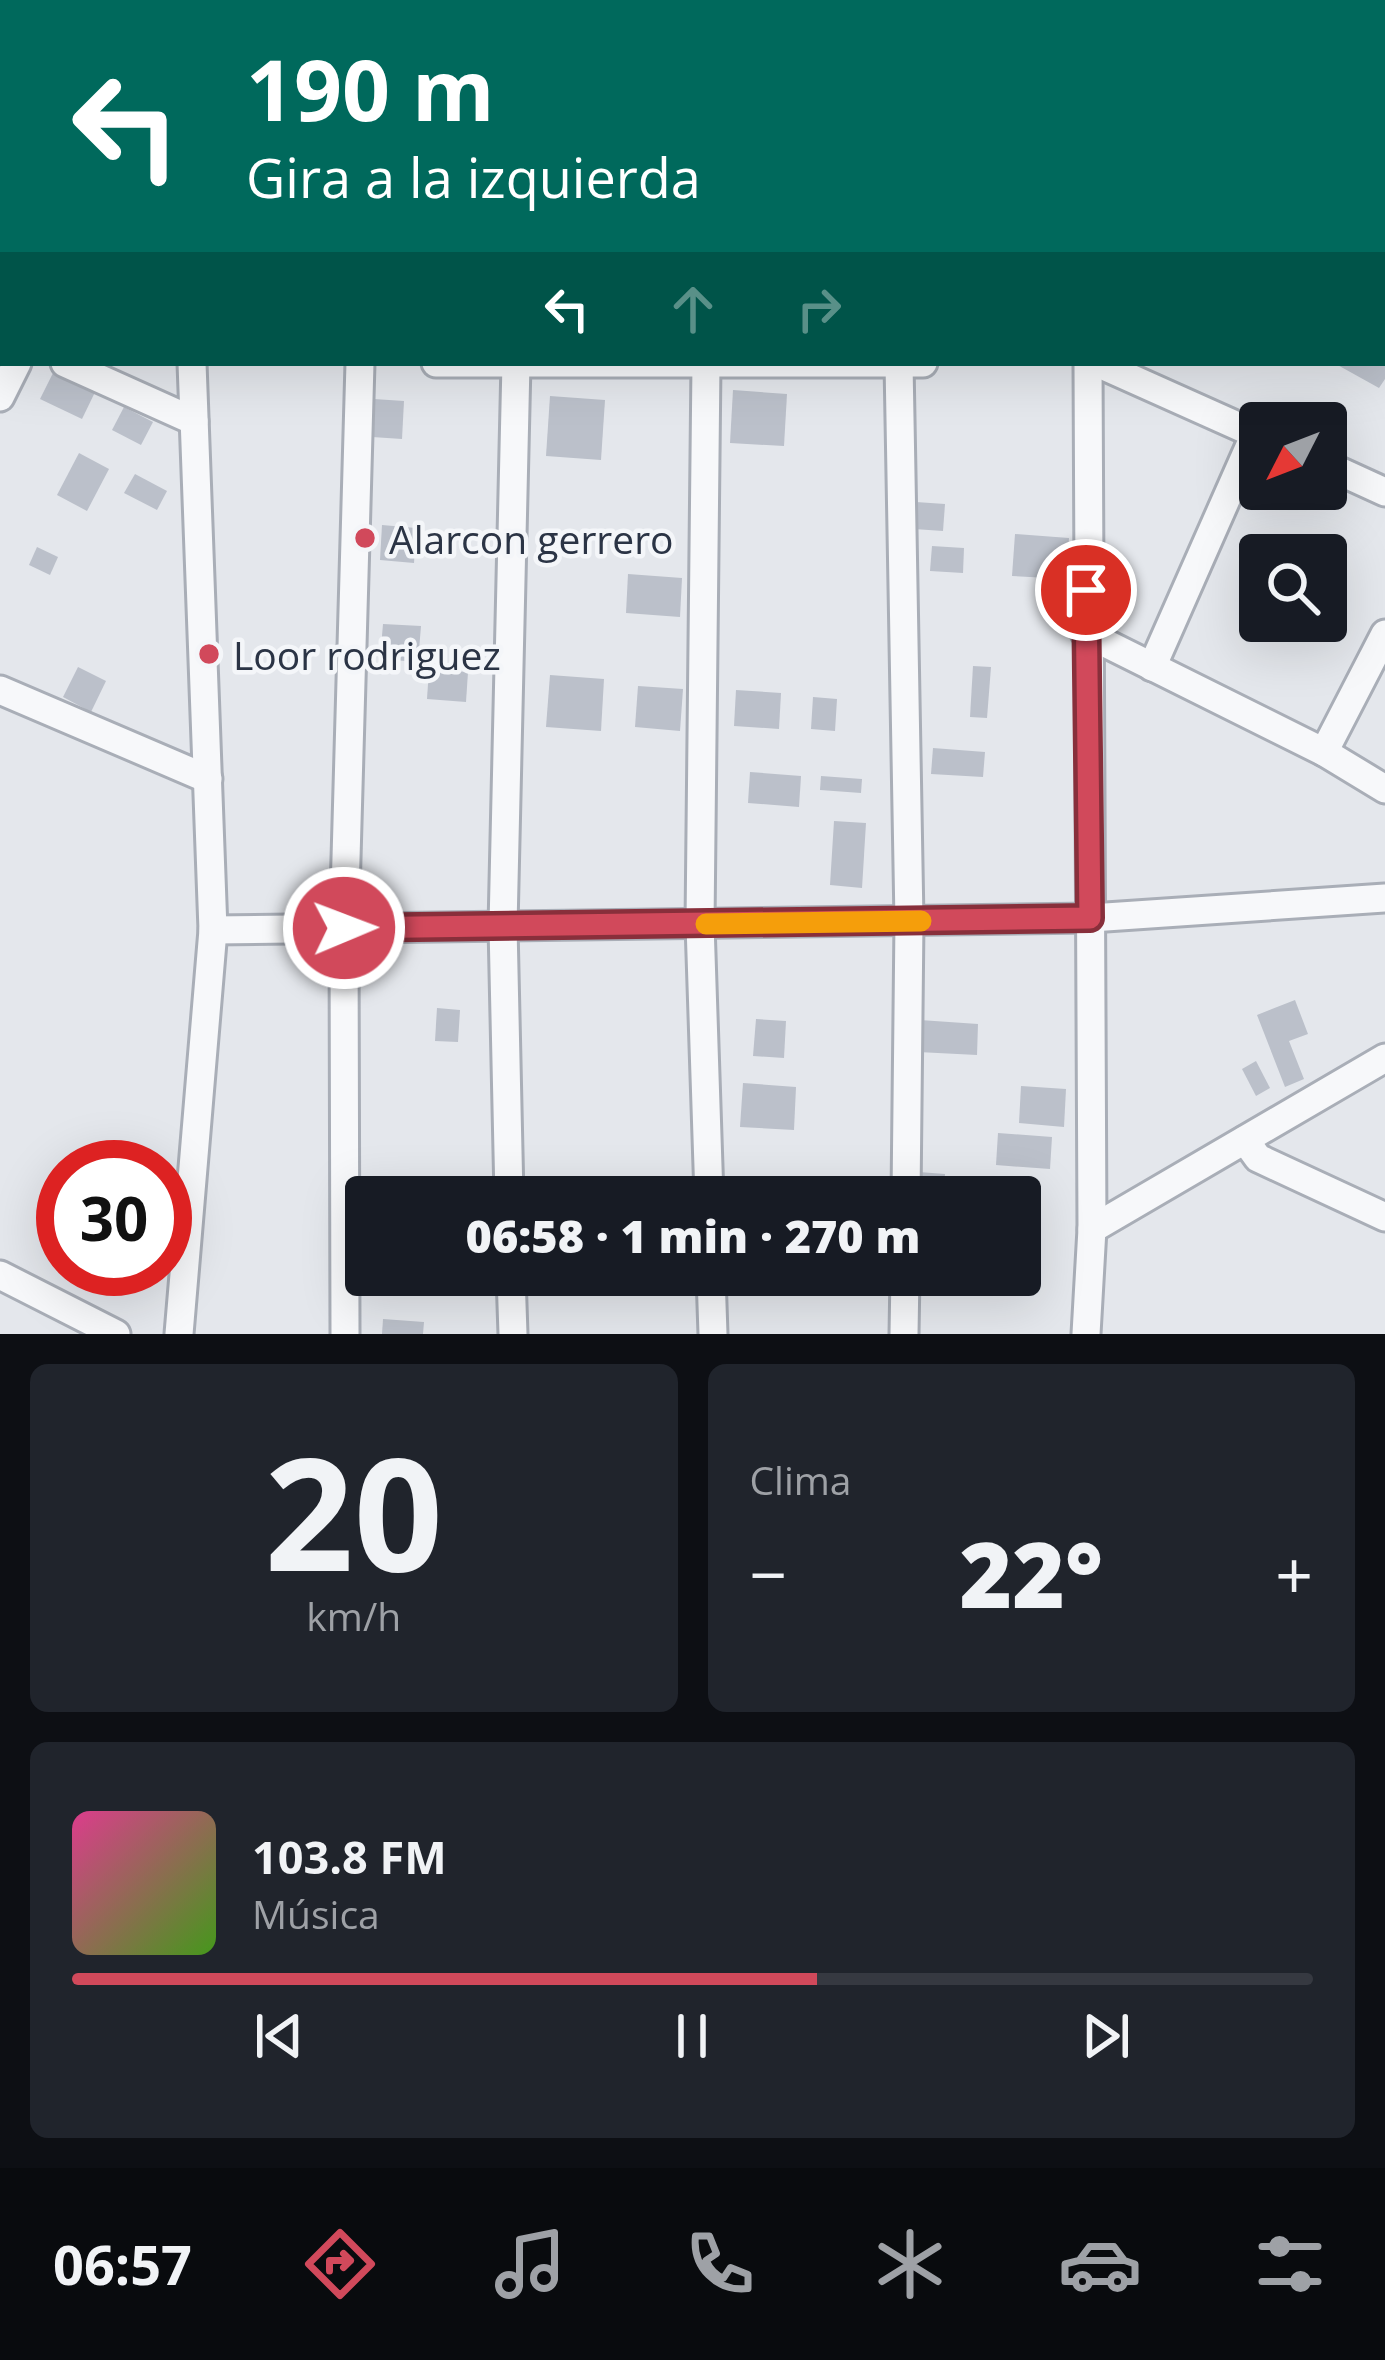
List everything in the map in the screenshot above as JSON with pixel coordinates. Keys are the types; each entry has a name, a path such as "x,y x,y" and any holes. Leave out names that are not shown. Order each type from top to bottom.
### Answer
{"street":[{"path":"0,397 16,366"},
{"path":"72,366 194,421"},
{"path":"178,1334 213,930 192,366"},
{"path":"345,1334 344,928 360,366"},
{"path":"509,1176 503,926 516,366"},
{"path":"706,366 700,924 708,1176"},
{"path":"899,366 910,921 906,1176"},
{"path":"1086,1334 1092,1229 1085,633 1093,366"},
{"path":"1100,366 1239,427"},
{"path":"1347,475 1385,492"},
{"path":"1152,667 1239,477"},
{"path":"1085,633 1324,752 1385,789"},
{"path":"1324,752 1385,634"},
{"path":"0,690 208,779"},
{"path":"213,930 1090,918 1385,898"},
{"path":"1092,1229 1385,1058"},
{"path":"1246,1140 1258,1158 1385,1217"},
{"path":"0,1275 116,1334"},
{"path":"512,1296 513,1334"},
{"path":"712,1296 713,1334"},
{"path":"904,1296 904,1334"}],"building":[{"path":"1339,366 1385,366 1379,388"},
{"path":"56,367 97,388 82,419 40,399"},
{"path":"733,390 787,394 784,446 730,443"},
{"path":"550,396 605,400 601,460 546,456"},
{"path":"374,399 404,401 402,439 372,437"},
{"path":"124,407 153,422 141,445 112,430"},
{"path":"79,453 109,469 87,511 57,495"},
{"path":"135,474 167,491 157,510 124,493"},
{"path":"916,502 945,504 943,531 914,529"},
{"path":"382,525 416,528 414,563 380,560"},
{"path":"1015,534 1069,538 1066,579 1012,576"},
{"path":"932,546 964,548 963,573 930,571"},
{"path":"37,547 58,557 50,575 29,565"},
{"path":"628,574 682,578 680,617 626,613"},
{"path":"383,624 421,626 418,662 380,659"},
{"path":"973,666 991,667 987,718 970,717"},
{"path":"78,667 106,681 91,712 63,697"},
{"path":"429,669 468,672 466,702 427,699"},
{"path":"550,675 604,679 601,731 546,727"},
{"path":"638,686 683,689 680,731 635,727"},
{"path":"736,690 781,693 779,729 734,726"},
{"path":"813,697 837,699 835,731 811,729"},
{"path":"933,748 985,752 983,777 931,774"},
{"path":"750,772 801,776 799,807 748,803"},
{"path":"821,776 862,779 861,793 820,790"},
{"path":"834,821 866,823 862,888 830,885"},
{"path":"1295,1000 1308,1034 1289,1041 1304,1079 1285,1087 1257,1015"},
{"path":"437,1008 460,1010 458,1042 435,1041"},
{"path":"756,1019 786,1021 784,1058 753,1056"},
{"path":"920,1020 978,1024 977,1055 918,1052"},
{"path":"1256,1061 1270,1088 1256,1096 1242,1069"},
{"path":"743,1083 796,1087 794,1130 740,1127"},
{"path":"1021,1086 1066,1089 1064,1127 1019,1123"},
{"path":"998,1133 1052,1137 1050,1169 996,1165"},
{"path":"383,1319 424,1322 423,1334 382,1334"}],"slow traffic":[{"path":"706,924 921,921"}],"place":[{"name":"Alarcon gerrero","path":"365,538"},
{"name":"Loor rodriguez","path":"209,654"}],"route":[{"path":"344,928 1090,918 1086,590"}]}
